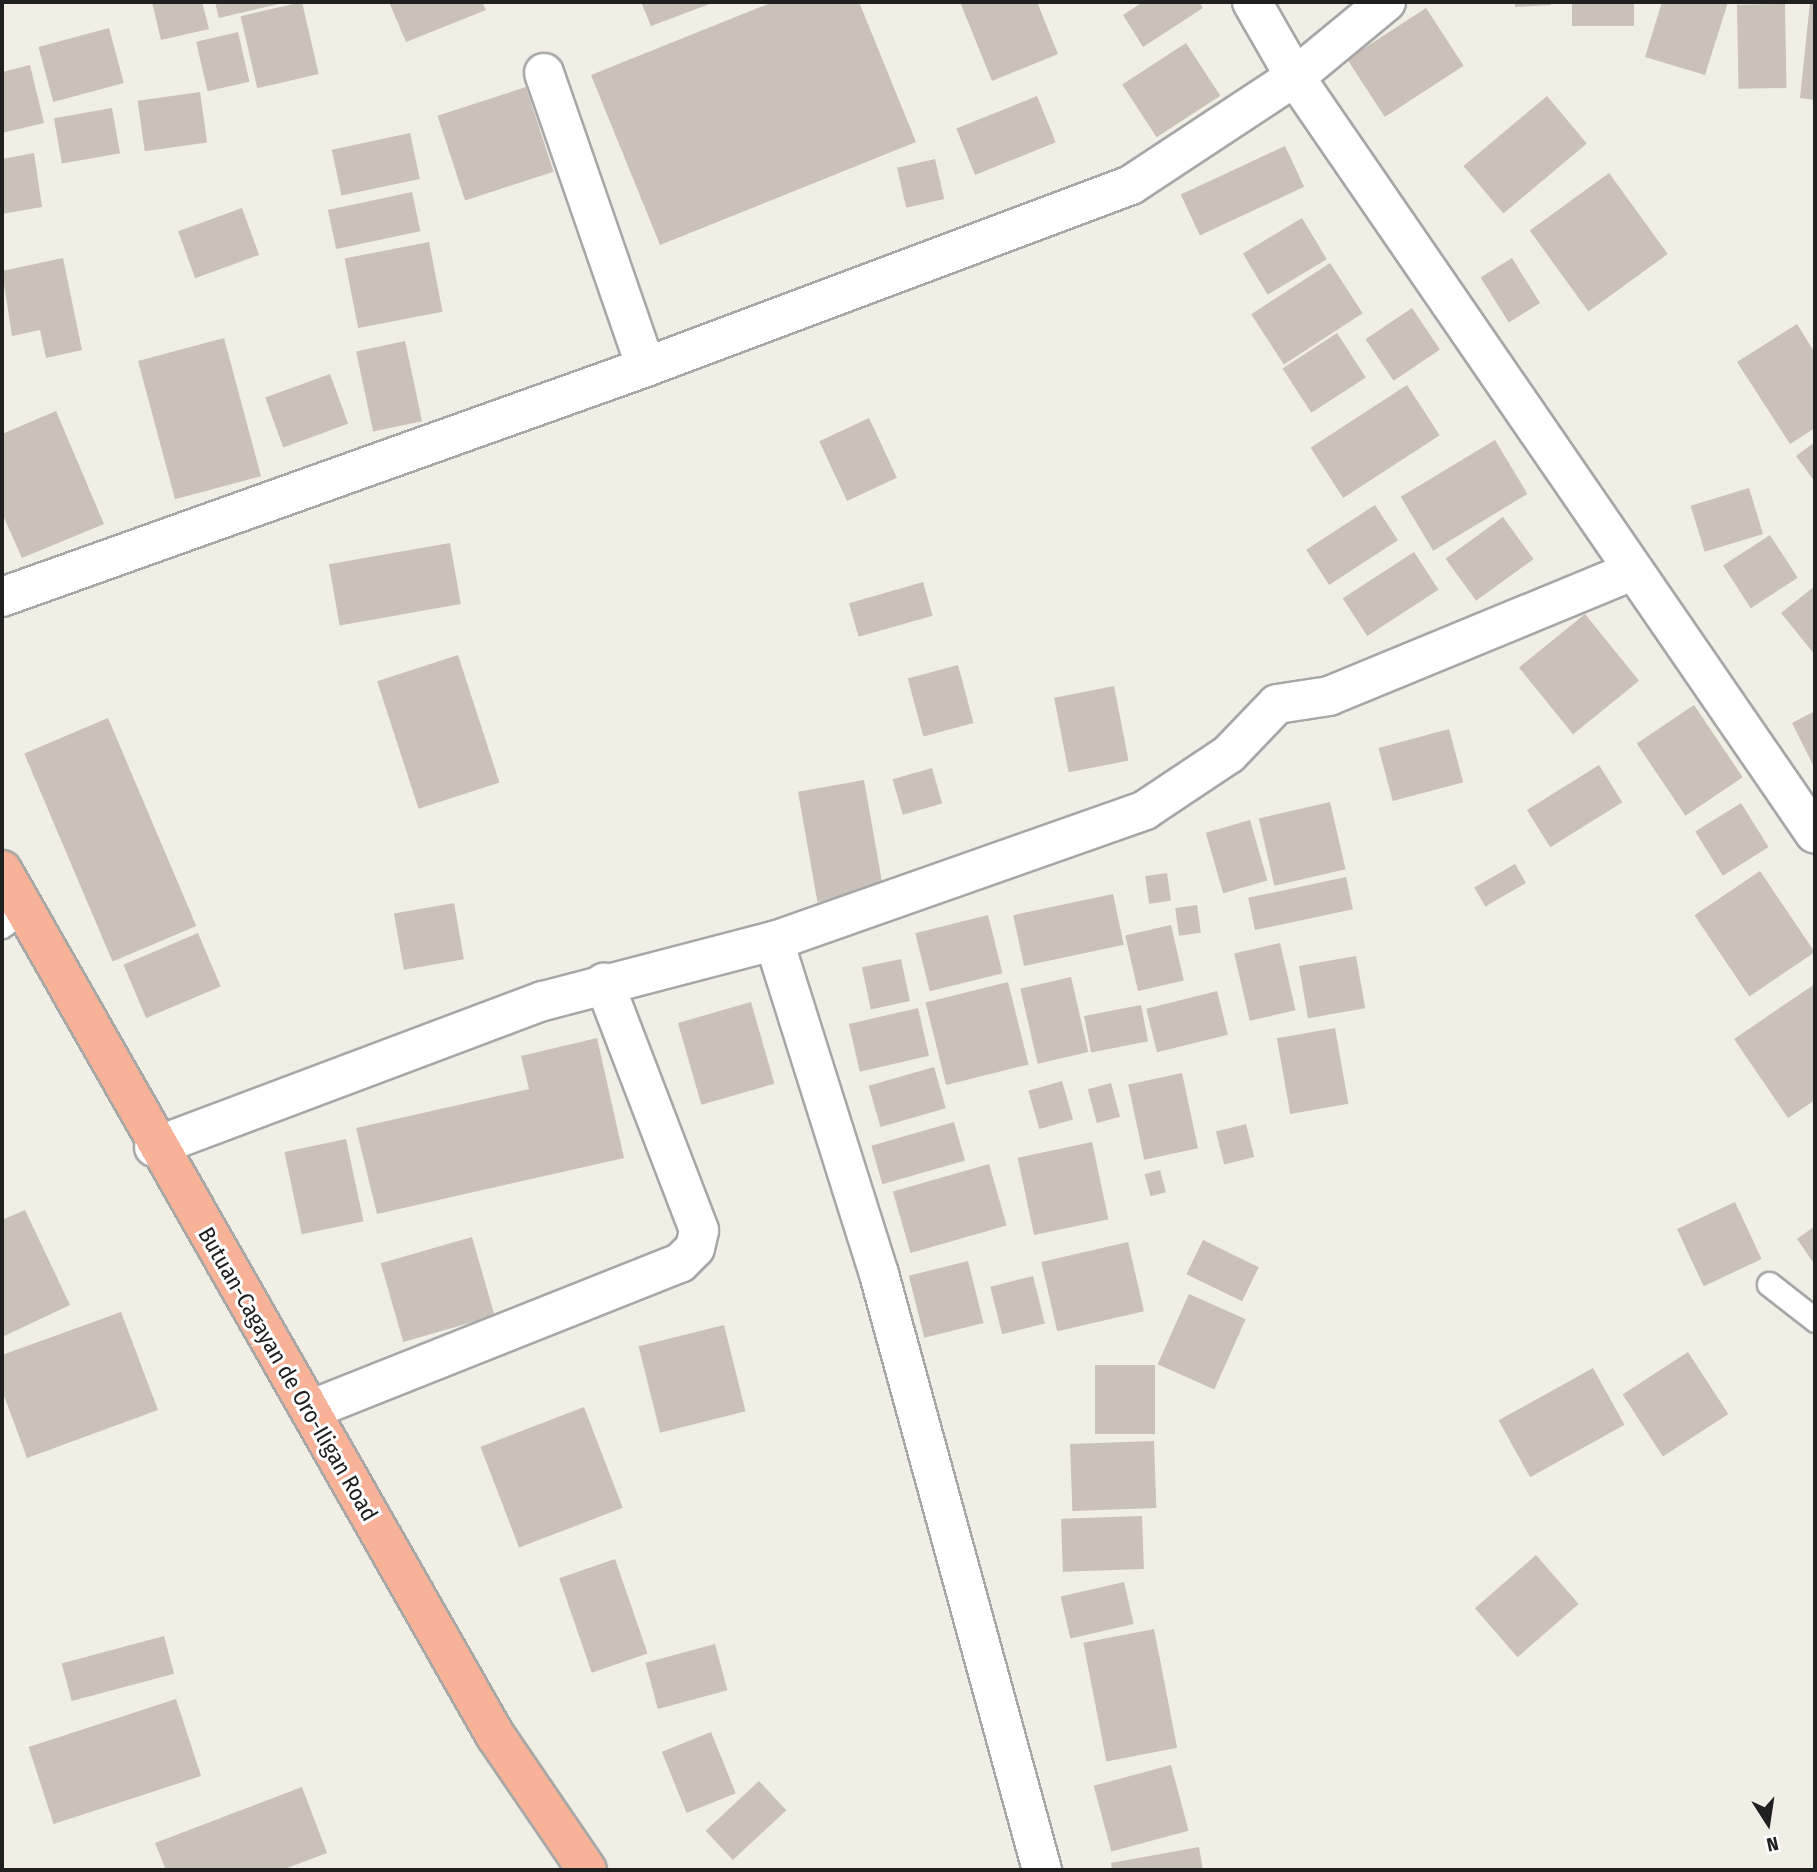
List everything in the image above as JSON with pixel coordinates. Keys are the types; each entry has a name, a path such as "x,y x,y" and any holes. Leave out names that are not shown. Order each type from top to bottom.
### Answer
{"highway":[{"name":"Butuan-Cagayan de Oro-Iligan Road","path":"2,870 12,918 154,1146 310,1410 495,1735 587,1870"}],"street":[{"path":"1252,2 1295,77 1815,834"},
{"path":"2,597 646,367 1131,185 1295,77 1386,2"},
{"path":"544,74 646,367"},
{"path":"154,1146 604,983 774,941 1145,810 1229,754 1277,704 1329,695 1632,571"},
{"path":"774,941 883,1288 1042,1870"},
{"path":"310,1410 680,1263 695,1248 699,1230 604,983"}],"lane":[{"path":"1769,1284 1815,1320"}],"building":[{"path":"152,2 202,2 209,29 161,40"},
{"path":"215,2 283,2 283,3 219,18"},
{"path":"302,2 319,74 257,88 241,16"},
{"path":"389,2 482,2 486,10 406,42"},
{"path":"641,2 715,2 651,26"},
{"path":"773,2 859,2 916,142 660,245 591,75"},
{"path":"960,2 1037,2 1058,54 992,81"},
{"path":"1143,2 1199,2 1203,8 1143,47 1123,15"},
{"path":"1515,2 1551,2 1551,5 1515,7"},
{"path":"1572,2 1634,2 1634,26 1572,26"},
{"path":"1662,2 1728,2 1705,75 1645,57"},
{"path":"1810,2 1815,2 1815,100 1800,98"},
{"path":"1785,4 1786,88 1738,89 1737,5"},
{"path":"1426,8 1464,66 1385,117 1347,59"},
{"path":"109,28 124,83 53,102 38,47"},
{"path":"238,32 249,82 208,91 196,42"},
{"path":"1186,43 1220,96 1157,137 1122,84"},
{"path":"30,65 44,123 2,133 2,72"},
{"path":"526,87 554,172 465,200 438,116"},
{"path":"200,92 207,143 145,151 138,101"},
{"path":"1037,96 1056,142 975,175 956,129"},
{"path":"1547,96 1587,143 1503,214 1464,166"},
{"path":"112,108 120,153 62,164 54,118"},
{"path":"410,133 420,179 342,196 332,150"},
{"path":"1285,146 1304,187 1200,235 1181,195"},
{"path":"34,153 42,207 2,214 2,159"},
{"path":"935,159 944,199 906,208 897,168"},
{"path":"1609,173 1668,254 1588,312 1530,231"},
{"path":"412,192 420,231 336,249 328,210"},
{"path":"242,208 259,255 195,278 178,231"},
{"path":"1302,218 1327,259 1268,295 1243,254"},
{"path":"429,242 443,312 358,328 345,258"},
{"path":"63,258 82,350 46,358 40,330 12,336 2,271"},
{"path":"1512,258 1540,303 1509,323 1481,278"},
{"path":"1330,263 1363,313 1284,365 1251,314"},
{"path":"1412,308 1440,349 1394,381 1366,339"},
{"path":"1797,324 1815,353 1815,428 1790,444 1737,362"},
{"path":"1337,333 1366,377 1311,413 1282,368"},
{"path":"224,338 261,476 175,499 138,361"},
{"path":"405,341 422,421 373,432 356,351"},
{"path":"330,374 348,424 283,447 265,398"},
{"path":"1407,385 1440,435 1343,498 1311,448"},
{"path":"56,411 104,524 22,558 2,513 2,434"},
{"path":"869,418 897,478 847,501 819,441"},
{"path":"1495,440 1527,494 1433,551 1401,497"},
{"path":"1815,442 1815,482 1796,456"},
{"path":"1749,488 1763,534 1705,552 1691,506"},
{"path":"1375,505 1398,540 1329,585 1306,550"},
{"path":"1503,517 1534,559 1476,601 1446,559"},
{"path":"1770,535 1798,578 1751,608 1723,565"},
{"path":"450,543 461,604 340,625 329,564"},
{"path":"1414,552 1439,590 1367,636 1343,598"},
{"path":"923,582 933,616 859,637 849,603"},
{"path":"1815,586 1815,655 1781,613"},
{"path":"1585,614 1639,681 1573,734 1519,667"},
{"path":"458,655 499,782 419,809 377,681"},
{"path":"958,665 974,723 923,736 908,678"},
{"path":"1114,686 1129,761 1069,772 1054,698"},
{"path":"1694,705 1743,777 1685,816 1637,744"},
{"path":"1815,711 1815,764 1813,765 1792,723"},
{"path":"108,718 196,926 113,962 24,754"},
{"path":"1449,729 1463,782 1393,801 1378,748"},
{"path":"1599,765 1622,802 1550,847 1527,810"},
{"path":"932,768 942,804 903,815 893,779"},
{"path":"864,780 883,890 817,902 798,792"},
{"path":"1330,802 1346,869 1274,886 1259,818"},
{"path":"1741,803 1769,847 1723,876 1695,832"},
{"path":"1250,820 1267,881 1223,893 1206,833"},
{"path":"1515,864 1526,883 1485,907 1474,887"},
{"path":"1760,871 1815,952 1749,996 1695,915"},
{"path":"1167,873 1171,901 1149,904 1145,876"},
{"path":"1346,877 1353,909 1255,930 1248,898"},
{"path":"1113,894 1124,945 1024,966 1013,915"},
{"path":"454,903 464,959 404,970 394,914"},
{"path":"1197,905 1201,933 1179,936 1175,908"},
{"path":"988,915 1003,973 930,991 915,933"},
{"path":"1171,925 1184,981 1138,991 1125,936"},
{"path":"198,933 221,986 146,1018 123,965"},
{"path":"1280,943 1296,1010 1250,1021 1234,954"},
{"path":"1356,956 1365,1008 1308,1018 1299,966"},
{"path":"901,959 910,1001 871,1009 862,967"},
{"path":"1071,977 1088,1052 1038,1064 1020,989"},
{"path":"1008,982 1029,1064 946,1085 926,1003"},
{"path":"1815,984 1815,1100 1788,1118 1734,1039"},
{"path":"1217,991 1228,1035 1157,1052 1146,1009"},
{"path":"751,1002 774,1084 701,1105 678,1023"},
{"path":"1141,1005 1148,1041 1091,1052 1084,1016"},
{"path":"918,1008 929,1056 860,1072 849,1024"},
{"path":"1335,1028 1348,1104 1290,1114 1277,1038"},
{"path":"597,1038 624,1158 377,1214 356,1128 529,1089 521,1056"},
{"path":"934,1067 946,1108 880,1127 869,1086"},
{"path":"1182,1073 1198,1148 1144,1160 1128,1084"},
{"path":"1062,1081 1073,1119 1039,1129 1028,1091"},
{"path":"1111,1083 1120,1117 1097,1123 1088,1089"},
{"path":"954,1122 965,1160 882,1184 871,1146"},
{"path":"1246,1124 1254,1157 1224,1164 1216,1131"},
{"path":"346,1139 363,1221 302,1234 284,1152"},
{"path":"1092,1142 1108,1219 1034,1235 1018,1158"},
{"path":"989,1164 1007,1226 911,1253 893,1192"},
{"path":"1160,1170 1166,1192 1150,1196 1145,1174"},
{"path":"1735,1202 1762,1259 1704,1286 1677,1229"},
{"path":"25,1210 70,1305 2,1337 2,1220"},
{"path":"1815,1226 1815,1265 1797,1239"},
{"path":"472,1237 495,1316 403,1342 381,1263"},
{"path":"1203,1240 1259,1267 1242,1301 1186,1274"},
{"path":"1128,1242 1144,1311 1057,1331 1041,1262"},
{"path":"968,1261 983,1323 924,1338 909,1276"},
{"path":"1033,1276 1045,1324 1002,1334 990,1287"},
{"path":"1189,1294 1246,1319 1214,1390 1158,1364"},
{"path":"121,1312 158,1410 27,1458 2,1390 2,1355"},
{"path":"724,1325 746,1411 660,1433 639,1346"},
{"path":"1688,1352 1728,1414 1663,1457 1623,1394"},
{"path":"1095,1365 1155,1365 1155,1434 1095,1434"},
{"path":"1593,1368 1625,1425 1530,1477 1499,1420"},
{"path":"584,1407 623,1508 519,1548 480,1447"},
{"path":"1154,1441 1156,1508 1072,1511 1070,1444"},
{"path":"1142,1516 1144,1569 1063,1572 1061,1519"},
{"path":"1536,1555 1579,1604 1518,1657 1475,1608"},
{"path":"615,1559 648,1654 592,1673 559,1578"},
{"path":"1124,1582 1134,1624 1070,1639 1061,1597"},
{"path":"1154,1629 1177,1748 1106,1762 1083,1643"},
{"path":"164,1636 174,1674 72,1701 62,1663"},
{"path":"715,1644 727,1690 658,1709 645,1663"},
{"path":"176,1699 201,1776 54,1824 29,1747"},
{"path":"711,1732 736,1793 687,1813 662,1752"},
{"path":"1171,1765 1189,1831 1111,1851 1094,1786"},
{"path":"759,1781 786,1810 733,1860 706,1831"},
{"path":"302,1787 327,1853 282,1870 166,1870 155,1843"},
{"path":"1199,1847 1203,1870 1112,1870 1111,1863"}]}
